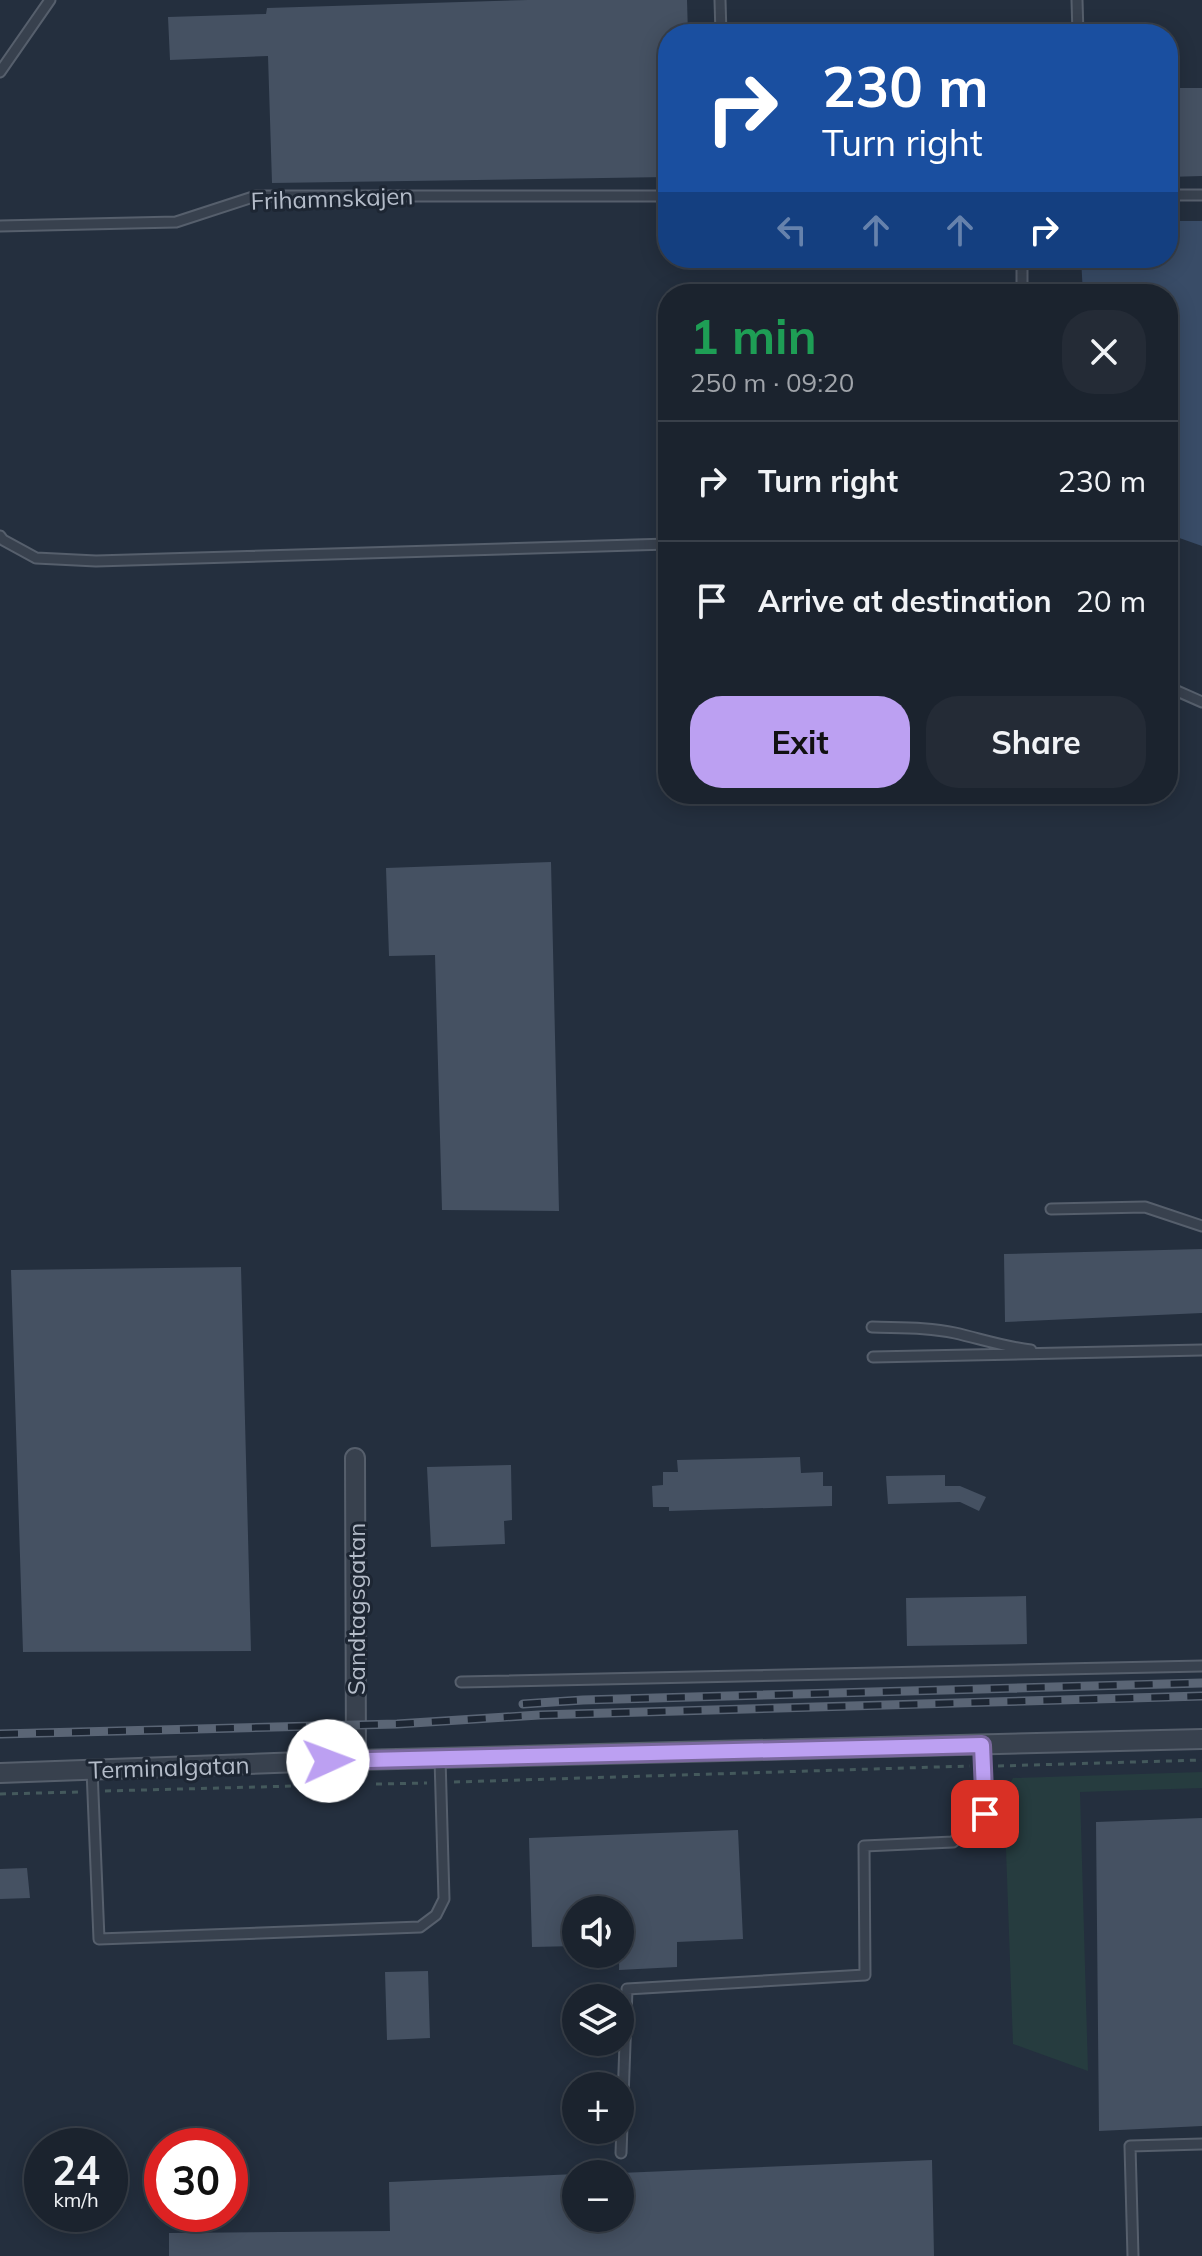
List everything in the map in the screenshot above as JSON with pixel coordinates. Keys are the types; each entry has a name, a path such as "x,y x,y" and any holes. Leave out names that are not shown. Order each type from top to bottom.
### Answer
{"street":[{"name":"Sandtagsgatan","path":"355,1458 356,1760"},
{"name":"Terminalgatan","path":"0,1773 356,1760 1202,1739"}],"lane":[{"path":"0,72 50,0"},
{"path":"720,0 721,24"},
{"path":"1077,0 1078,24"},
{"path":"1178,195 1202,195"},
{"name":"Frihamnskajen","path":"0,226 176,222 256,196 658,196"},
{"path":"0,536 36,558 96,561 658,544"},
{"path":"1178,691 1202,702"},
{"path":"1051,1209 1145,1207 1202,1226"},
{"path":"872,1327 955,1333 1013,1348 1102,1353"},
{"path":"873,1357 1202,1350"},
{"path":"461,1682 1202,1666"},
{"path":"621,2153 627,1989 865,1975 864,1846 953,1842 985,1814 982,1745"},
{"path":"92,1770 99,1939 420,1927 436,1915 444,1899 440,1758"},
{"path":"1133,2256 1130,2146 1202,2144"}],"path":[{"path":"376,1784 1202,1760"},
{"path":"0,1794 333,1785"}],"green space":[{"path":"1202,1772 1202,1788 1080,1792 1088,2071 1013,2044 1004,1794 1013,1778"}],"water":[{"path":"1178,221 1202,221 1202,546 1178,538 1178,284 1082,284 1082,268 1178,268"}],"building":[{"path":"528,0 687,0 688,24 658,24 658,177 272,183 268,56 170,60 168,17 266,14 267,8"},
{"path":"1178,88 1202,88 1202,176 1178,177"},
{"path":"551,862 559,1211 442,1210 435,955 389,956 386,868"},
{"path":"1202,1249 1202,1313 1005,1322 1004,1254"},
{"path":"241,1267 251,1651 23,1652 11,1270"},
{"path":"800,1457 801,1473 823,1472 823,1486 832,1486 832,1506 669,1511 669,1507 653,1507 652,1486 663,1485 663,1472 678,1472 677,1460"},
{"path":"511,1465 512,1520 504,1521 505,1544 431,1547 427,1467"},
{"path":"945,1475 945,1486 960,1486 986,1497 979,1511 960,1502 888,1504 886,1476"},
{"path":"1026,1596 1027,1644 907,1646 906,1598"},
{"path":"1202,1818 1202,2126 1099,2131 1096,1822"},
{"path":"738,1830 743,1939 677,1942 677,1967 619,1970 634,1968 634,1896 562,1896 562,1946 532,1947 529,1838"},
{"path":"27,1868 30,1898 0,1899 0,1869"},
{"path":"428,1971 430,2038 387,2040 385,1972"},
{"path":"932,2160 934,2256 169,2256 169,2233 390,2231 389,2182 562,2175 562,2232 634,2232 634,2172"}],"railway":[{"path":"523,1704 1202,1683"},
{"path":"0,1734 397,1724 539,1715 1202,1696"}],"route":[{"path":"328,1761 982,1745 985,1814"}]}
